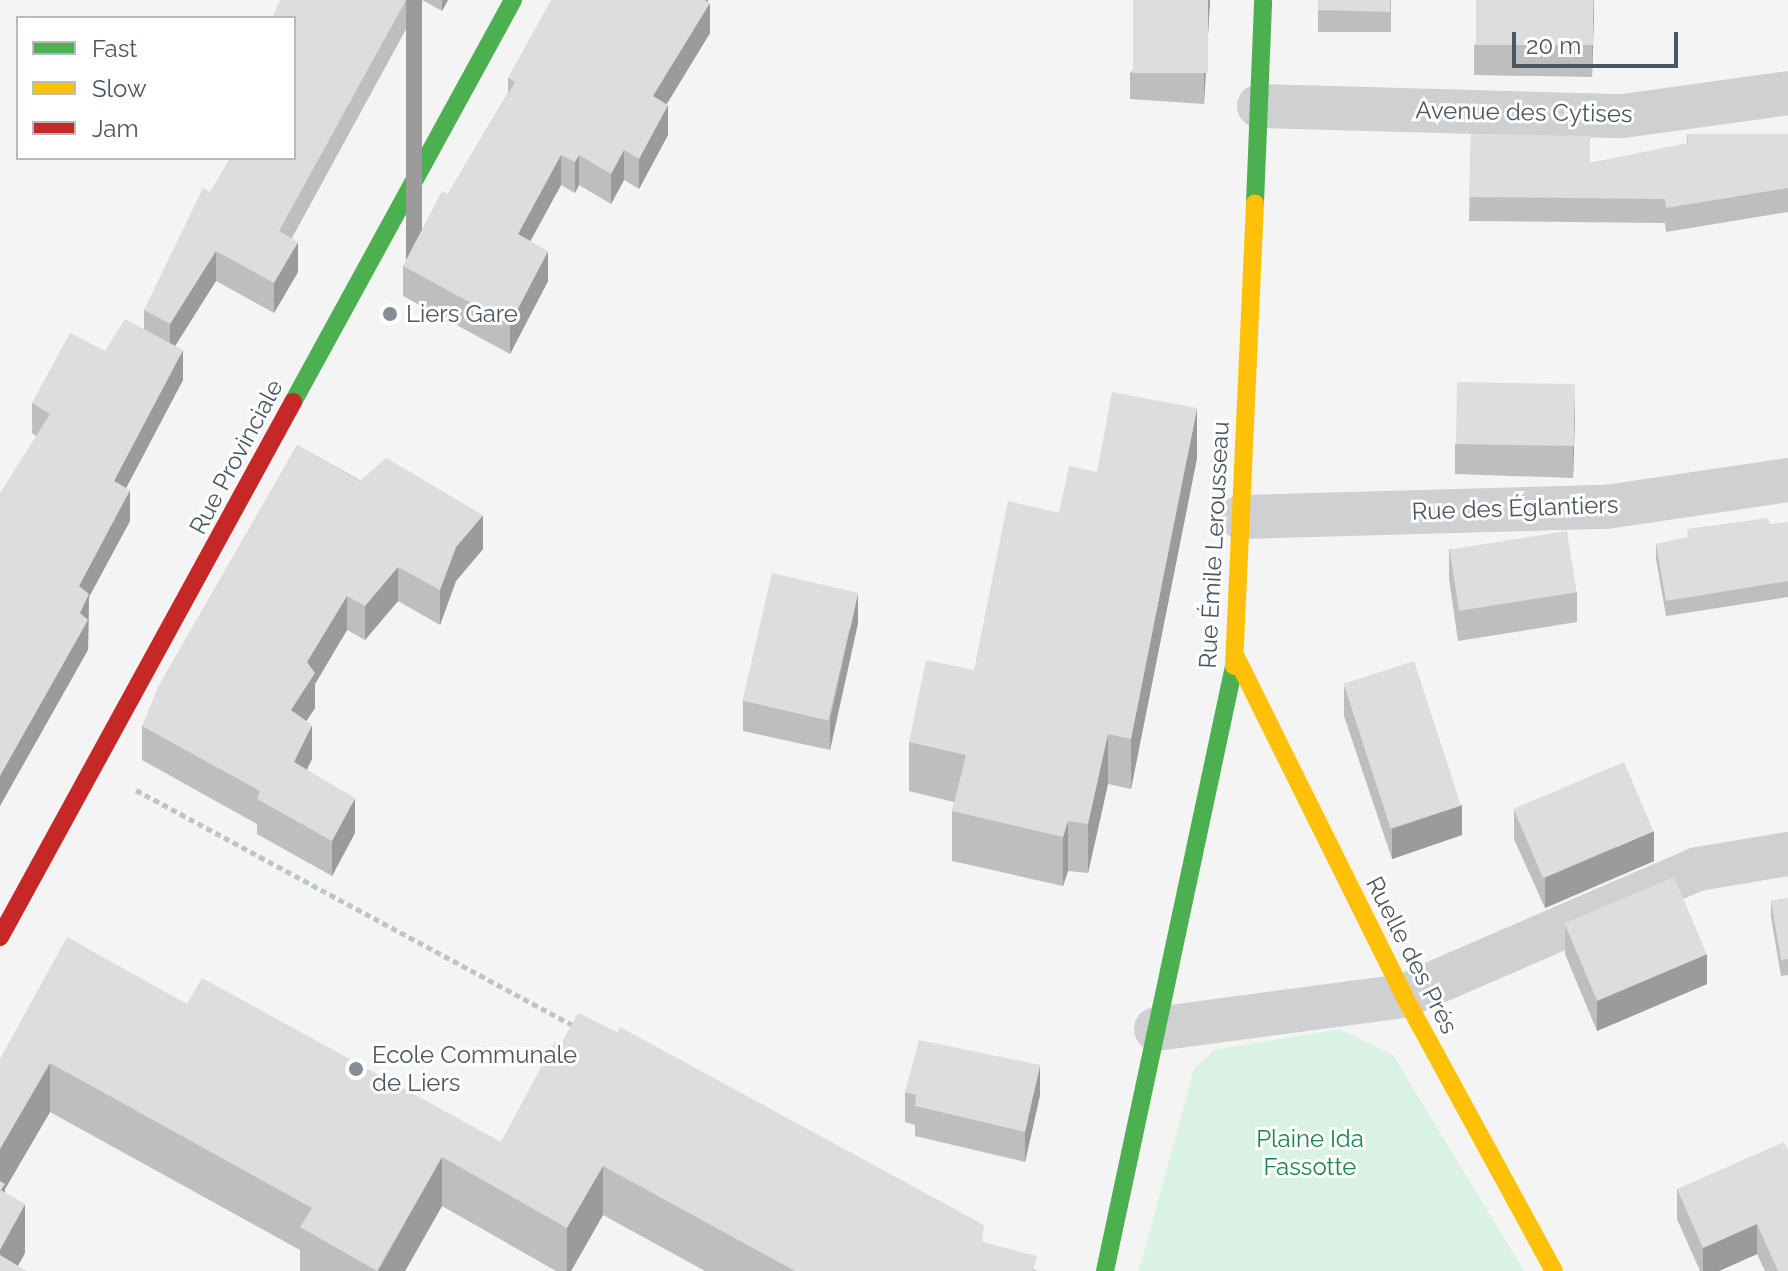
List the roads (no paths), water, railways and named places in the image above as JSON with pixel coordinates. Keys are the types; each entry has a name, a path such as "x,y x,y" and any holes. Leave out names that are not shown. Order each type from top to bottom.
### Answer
{"street":[{"name":"Rue Provinciale","path":"0,937 97,768 513,0"},
{"name":"Rue Émile Lerousseau","path":"1105,1271 1236,657 1263,0"},
{"name":"Avenue des Cytises","path":"1259,106 1623,116 1788,93"},
{"name":"Rue des Églantiers","path":"1241,517 1606,507 1788,480"},
{"name":"Ruelle des Prés","path":"1236,657 1404,996 1554,1271"},
{"path":"1156,1029 1404,996 1698,869 1788,854"}],"place":[{"name":"Liers Gare","path":"390,314"},
{"name":"Ecole Communale de Liers","path":"356,1069"}],"park label":[{"name":"Plaine Ida Fassotte","path":"1310,1153"}]}
